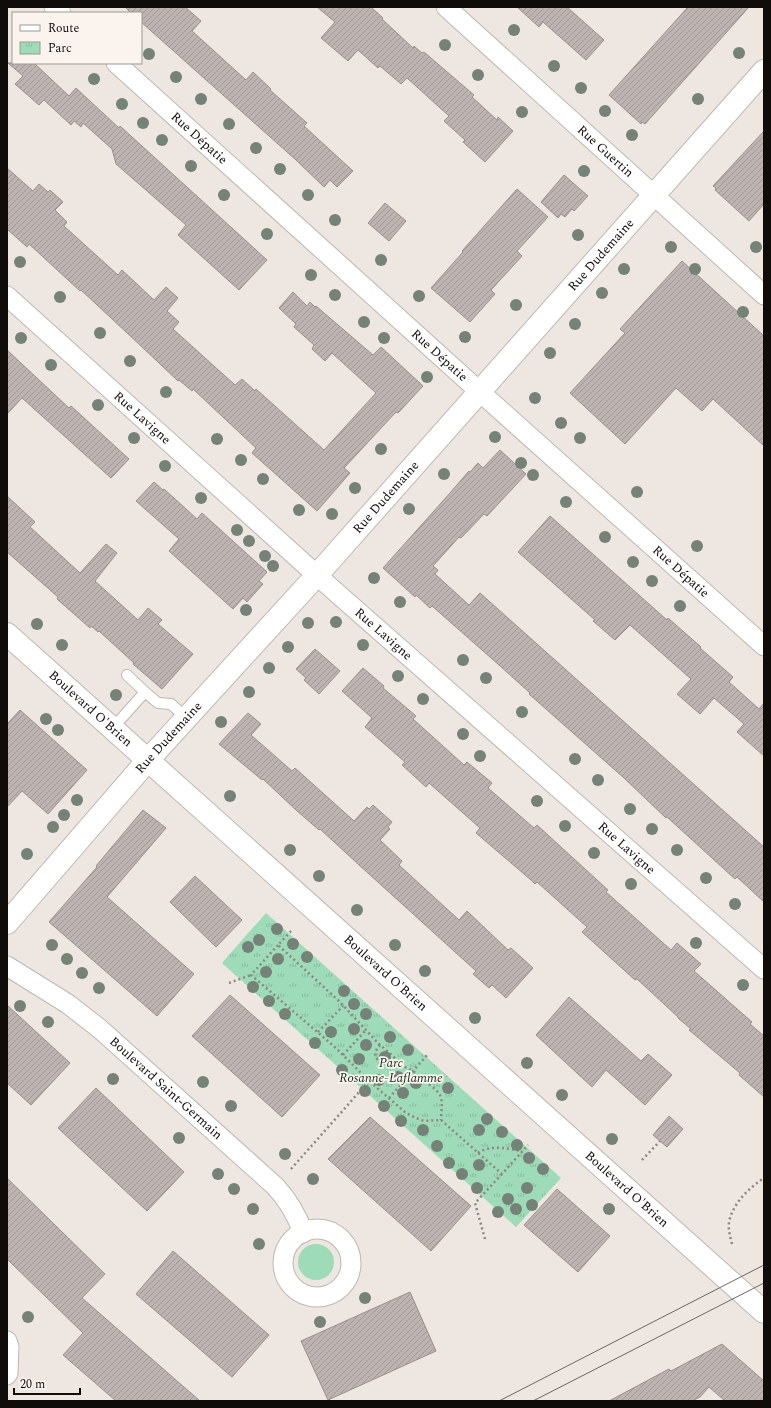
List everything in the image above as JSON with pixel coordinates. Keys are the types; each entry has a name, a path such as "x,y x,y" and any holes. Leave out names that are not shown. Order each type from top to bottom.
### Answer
{"street":[{"name":"Rue Guertin","path":"446,7 764,295"},
{"name":"Rue Dépatie","path":"117,64 764,646"},
{"name":"Rue Dudemaine","path":"7,923 148,760 317,575 764,71"},
{"name":"Rue Lavigne","path":"7,296 317,575 764,969"},
{"name":"Boulevard O'Brien","path":"7,634 764,1312"},
{"name":"Boulevard Saint-Germain","path":"7,966 68,1004 100,1029 269,1181 282,1194 294,1210 303,1233"},
{"path":"7,1341 9,1347 7,1375"}],"lane":[{"path":"127,675 158,703 171,704 186,718"},
{"path":"112,729 145,692"}],"path":[{"path":"229,983 251,975 291,931"},
{"path":"278,945 312,979 343,1006 380,1045 405,1067 413,1071 436,1090 442,1102 441,1120"},
{"path":"251,975 318,1032 406,1113 424,1121 441,1120 502,1174"},
{"path":"318,1032 343,1006"},
{"path":"343,1055 366,1030"},
{"path":"380,1045 377,1048 375,1056 380,1063 390,1064 397,1060"},
{"path":"389,1098 428,1054"},
{"path":"291,1169 369,1080"},
{"path":"642,1160 660,1141"},
{"path":"485,1239 476,1202 528,1145"},
{"path":"478,1153 487,1149 523,1151"},
{"path":"732,1244 729,1221 733,1210 745,1193 764,1178"}],"green space":[{"name":"Parc Rosanne-Laflamme","path":"266,913 561,1178 516,1227 222,963"},
{"path":"316,1244 329,1249 334,1262 329,1275 316,1280 303,1275 298,1262 303,1249"}],"building":[{"path":"125,7 185,7 201,21 192,31 246,80 253,72 271,89 270,90 307,123 304,126 353,171 337,187 330,180 324,187 296,160 142,23 142,12 130,12"},
{"path":"317,7 371,7 413,48 414,46 422,53 424,52 474,95 472,97 497,120 498,117 513,131 485,162 463,142 465,140 444,121 449,116 407,78 401,84 380,66 378,68 358,50 348,61 321,38 335,22"},
{"path":"517,7 567,7 604,40 586,60 543,22 539,27"},
{"path":"688,7 749,7 645,124 642,122 641,124 609,95"},
{"path":"8,63 35,64 69,96 76,88 119,128 120,126 267,260 239,290 178,235 186,225 116,164 112,149 83,123 81,127 74,121 71,125 44,100 39,105 15,84 23,76"},
{"path":"764,131 764,204 749,221 715,190 716,188 713,186"},
{"path":"7,168 33,191 39,184 48,192 50,190 63,202 55,210 67,222 64,226 118,275 122,270 154,300 166,287 178,298 167,311 179,322 173,329 235,385 242,379 255,391 256,389 324,450 376,393 332,353 325,361 312,349 314,345 294,327 296,324 279,308 293,292 307,306 310,302 315,307 316,306 373,355 381,347 423,386 398,413 396,412 344,468 350,473 317,511 252,453 256,448 193,389 192,391 179,380 178,381 81,290 80,291 29,244 27,247 7,229"},
{"path":"564,175 588,196 574,211 572,209 565,217 561,214 558,218 541,202"},
{"path":"517,189 548,217 517,251 522,256 491,290 495,294 470,322 431,288"},
{"path":"385,203 406,221 389,241 368,223"},
{"path":"682,261 764,336 764,446 713,399 702,411 676,388 625,444 570,393 625,333 620,329"},
{"path":"7,350 69,408 71,406 129,459 111,478 22,398 7,414"},
{"path":"500,450 526,474 487,516 484,514 461,538 459,537 433,566 438,570 435,574 469,605 480,593 764,847 764,902 737,877 735,879 667,817 666,818 624,778 432,606 430,608 416,595 415,597 383,568 469,471 470,472 478,463 483,468"},
{"path":"154,482 163,490 164,489 197,519 202,513 267,572 259,581 263,584 247,602 243,598 233,609 169,551 179,539 136,501"},
{"path":"7,496 35,522 30,527 80,573 106,544 117,553 95,581 138,620 148,608 162,620 158,624 193,654 162,689 133,664 134,663 99,631 98,632 91,626 90,628 57,599 58,597 7,552"},
{"path":"550,516 667,620 668,618 701,647 700,648 733,677 729,682 759,709 764,703 764,756 737,732 744,724 714,698 700,714 677,694 691,679 630,625 615,640 593,621 595,620 518,552"},
{"path":"315,649 340,671 319,694 304,680 306,678 296,669"},
{"path":"363,668 384,686 383,688 416,716 413,719 464,765 467,762 492,783 488,788 534,828 537,825 608,890 606,892 671,950 677,943 701,964 694,971 752,1022 750,1024 764,1036 764,1097 739,1075 740,1073 689,1030 691,1029 637,979 635,980 582,932 587,927 537,882 535,884 476,833 480,828 429,783 426,787 402,765 405,762 365,727 372,718 342,691"},
{"path":"20,710 87,770 48,814 22,791 7,807 7,724"},
{"path":"248,713 261,724 251,735 292,771 295,768 354,821 367,807 369,809 373,805 392,822 388,827 390,829 380,840 402,861 399,865 459,920 467,911 508,950 511,948 533,968 506,998 492,985 489,988 473,974 476,971 320,829 319,830 296,810 263,779 262,780 219,744"},
{"path":"143,810 166,828 107,897 194,974 157,1016 49,922 97,867 96,866"},
{"path":"195,876 242,920 216,947 170,902"},
{"path":"230,995 320,1075 282,1117 192,1036"},
{"path":"569,997 641,1061 648,1054 672,1075 645,1105 606,1070 592,1087 536,1035"},
{"path":"7,1005 70,1063 31,1105 7,1083"},
{"path":"96,1088 184,1172 147,1211 58,1128"},
{"path":"669,1116 683,1129 667,1147 653,1135"},
{"path":"370,1117 471,1206 431,1251 328,1159"},
{"path":"7,1178 105,1274 82,1298 200,1401 116,1401 63,1355 83,1333 7,1259"},
{"path":"557,1189 610,1236 578,1272 524,1225"},
{"path":"173,1251 269,1335 232,1377 136,1294"},
{"path":"410,1292 436,1351 328,1400 301,1341"},
{"path":"722,1344 764,1381 764,1401 725,1401 709,1387 700,1397 692,1401 609,1401 669,1369 671,1371"}],"tram line":[{"path":"499,1401 764,1265"},
{"path":"533,1401 764,1283"}]}
